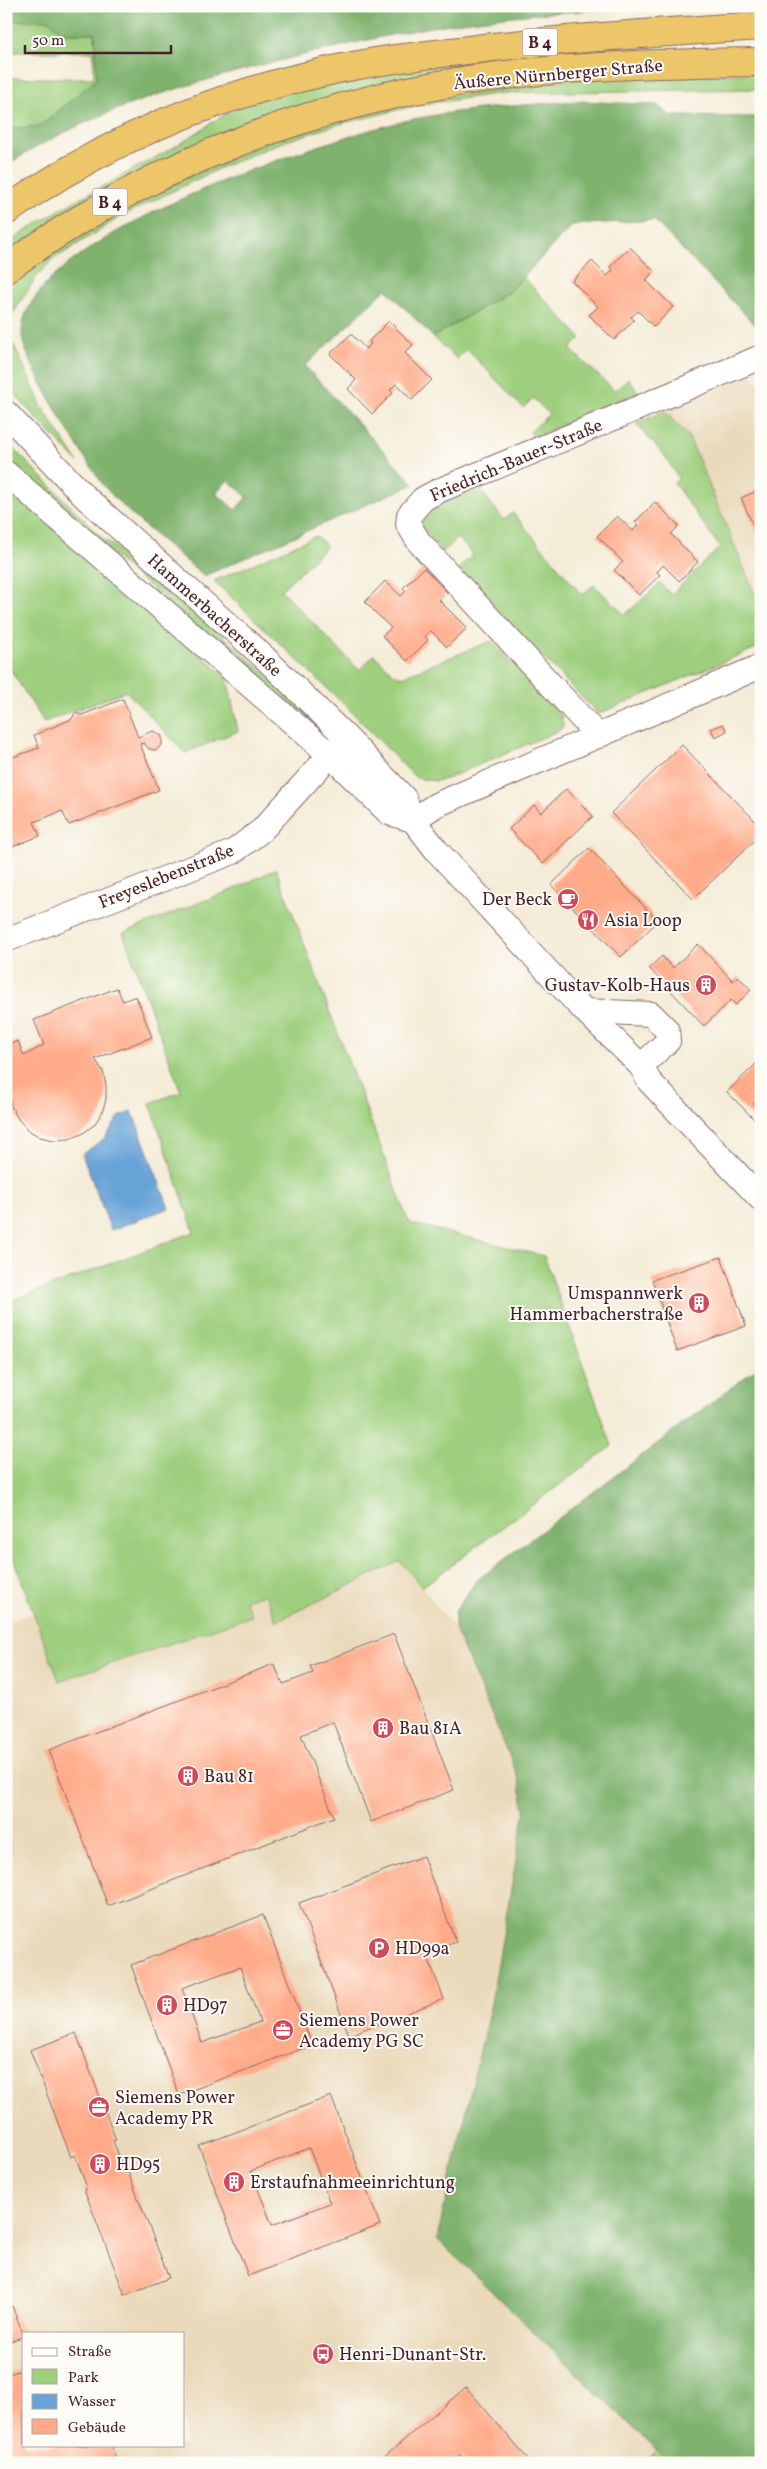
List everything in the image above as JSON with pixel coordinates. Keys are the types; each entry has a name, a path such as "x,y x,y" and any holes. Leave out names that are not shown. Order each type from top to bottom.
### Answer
{"highway":[{"name":"Äußere Nürnberger Straße","path":"6,210 69,169 156,126 245,94 320,73 400,58 564,39 761,26"},
{"name":"Äußere Nürnberger Straße","path":"15,263 107,204 202,156 288,123 359,102 448,84 505,75 606,66 761,62"}],"street":[{"path":"6,280 15,263"},
{"name":"Friedrich-Bauer-Straße","path":"598,736 419,542 408,524 409,515 423,499 438,491 761,357"},
{"name":"Hammerbacherstraße","path":"7,413 85,496 264,658 346,737 404,798 412,820 437,851 585,1011 641,1066 649,1081 761,1199"},
{"name":"Hammerbacherstraße","path":"6,473 330,755 389,813 412,820"},
{"path":"412,820 436,805 761,666"},
{"name":"Freyeslebenstraße","path":"6,940 233,852 262,830 346,737"},
{"path":"585,1011 651,1014 667,1030 668,1041 641,1066"}],"shaded area":[{"path":"751,375 761,386 761,609 689,437 664,411"},
{"path":"401,1561 455,1629 518,1776 525,1810 491,2003 437,2239 658,2449 643,2463 6,2463 6,1622 33,1613 59,1681 251,1616 245,1600 266,1594 277,1621"}],"green space":[{"path":"6,6 662,6 532,14 455,23 380,37 282,60 192,84 127,106 65,132 6,166 6,129 40,126 97,79 95,33 62,33 49,20 6,21"},
{"path":"49,20 62,33 95,33 97,79 40,126 6,129 6,78 94,78 93,52 6,52 6,21"},
{"path":"458,62 461,71 416,79 6,256 6,245 45,218 178,145 240,107 266,97 320,83"},
{"path":"761,73 761,89 501,93 414,106 336,125 280,143 222,167 122,216 51,261 37,276 12,315 6,320 6,292 17,277 120,208 279,137 412,101 570,79"},
{"path":"578,101 657,105 671,116 761,117 761,331 654,220 572,225 510,291 433,337 386,289 305,366 414,484 204,576 143,524 107,489 55,409 30,360 22,337 22,331 37,295 74,259 128,226 191,195 258,167 323,145 419,118 478,109","holes":["228,480 247,497 235,510 216,493"]},
{"path":"523,277 581,338 570,349 615,391 628,378 638,392 534,437 530,432 549,414 533,398 523,408 467,349 457,359 433,337 510,291"},
{"path":"7,337 15,347 42,407 78,462 23,404 6,381"},
{"path":"664,411 689,437 761,609 761,646 598,714 458,569 473,555 458,538 442,553 421,526 424,518 436,506 478,487 504,520 513,513 582,595 594,585 625,615 660,583 671,595 720,547 674,483 679,479 665,456 636,424"},
{"path":"6,441 102,538 152,572 308,712 319,726 315,729 58,508 6,460"},
{"path":"6,485 87,560 227,677 238,731 185,753 126,691 44,722 6,663"},
{"path":"316,536 327,546 281,590 359,670 374,655 393,673 401,677 491,641 561,715 563,726 560,730 446,779 435,781 416,778 347,707 214,581"},
{"path":"276,869 409,1223 544,1256 612,1446 422,1587 400,1561 277,1621 265,1594 245,1600 252,1616 59,1681 6,1539 6,1303 194,1232 150,1103 181,1092 123,933 234,889"},
{"path":"761,1365 761,2463 670,2463 437,2239 491,2003 525,1810 518,1776 455,1629 455,1612 476,1581"},
{"path":"658,2449 670,2463 643,2463"}],"water":[{"path":"132,1111 169,1208 111,1230 82,1154 105,1138 119,1117"}],"building":[{"path":"630,247 654,271 646,280 673,307 654,327 638,311 631,317 634,320 614,340 589,315 598,307 572,281 592,261 607,276 613,270 610,267"},
{"path":"389,321 413,345 405,353 432,380 412,400 396,384 390,390 393,393 372,414 348,389 356,380 330,354 351,334 366,349 371,344 369,341"},
{"path":"761,489 761,543 741,498"},
{"path":"655,502 679,526 671,534 698,562 679,581 663,565 657,572 660,575 639,595 614,570 623,562 597,536 617,516 633,531 638,525 635,522"},
{"path":"424,568 447,592 439,600 467,628 447,647 431,631 425,637 428,640 407,661 382,636 391,628 365,602 385,581 401,596 406,591 403,588"},
{"path":"123,699 138,737 153,731 162,736 162,745 156,750 149,749 144,743 140,744 159,790 69,825 62,811 34,822 40,836 6,849 6,747 10,758 39,748 34,735 72,719 75,713 82,715"},
{"path":"723,724 727,731 715,737 711,729"},
{"path":"682,745 761,827 761,834 693,899 611,813"},
{"path":"566,789 593,816 543,864 509,829 534,805 541,813"},
{"path":"589,848 658,921 621,957 551,885"},
{"name":"Gustav-Kolb-Haus","path":"698,944 733,981 738,976 751,990 736,1005 731,1000 704,1026 649,968 662,956 673,968"},
{"path":"117,988 123,1001 136,996 152,1037 95,1059 103,1071 106,1099 102,1113 94,1125 82,1134 69,1139 54,1140 40,1137 28,1130 18,1119 11,1106 9,1092 6,1093 6,1045 18,1041 24,1056 44,1045 34,1020"},
{"path":"761,1059 761,1097 753,1104 761,1112 761,1126 727,1092"},
{"name":"Umspannwerk Hammerbacherstraße","path":"721,1257 746,1326 677,1351 652,1280"},
{"name":"Bau 81","path":"394,1634 454,1790 371,1822 333,1722 301,1735 334,1817 108,1906 49,1750 274,1664 283,1684 313,1673 310,1666"},
{"name":"HD99a","path":"423,1856 456,1942 426,1953 444,1999 349,2035 299,1903"},
{"name":"HD97","path":"263,1915 312,2045 179,2095 131,1965","holes":["240,1967 260,2022 202,2043 182,1988"]},
{"name":"HD95","path":"76,2033 116,2140 113,2141 125,2173 128,2172 169,2278 125,2295 84,2189 87,2188 75,2155 71,2157 30,2050"},
{"name":"Erstaufnahmeeinrichtung","path":"331,2096 380,2225 248,2276 199,2146","holes":["309,2148 330,2203 272,2225 251,2171"]},
{"path":"12,2306 22,2332 22,2337 6,2343 6,2308"},
{"path":"22,2370 22,2446 111,2446 118,2463 6,2463 6,2375"},
{"path":"466,2387 531,2463 467,2463 460,2454 449,2463 377,2463"}],"waterway":[{"path":"695,2459 701,2463"}],"place":[{"name":"Der Beck","path":"568,899"},
{"name":"Asia Loop","path":"588,920"},
{"name":"Gustav-Kolb-Haus","path":"706,985"},
{"name":"Umspannwerk Hammerbacherstraße","path":"699,1303"},
{"name":"Bau 81A","path":"383,1728"},
{"name":"Bau 81","path":"188,1776"},
{"name":"HD99a","path":"379,1948"},
{"name":"HD97","path":"167,2005"},
{"name":"Siemens Power Academy PG SC","path":"283,2030"},
{"name":"Siemens Power Academy PR","path":"99,2107"},
{"name":"HD95","path":"100,2164"},
{"name":"Erstaufnahmeeinrichtung","path":"234,2182"},
{"name":"Henri-Dunant-Str.","path":"323,2354"}]}
